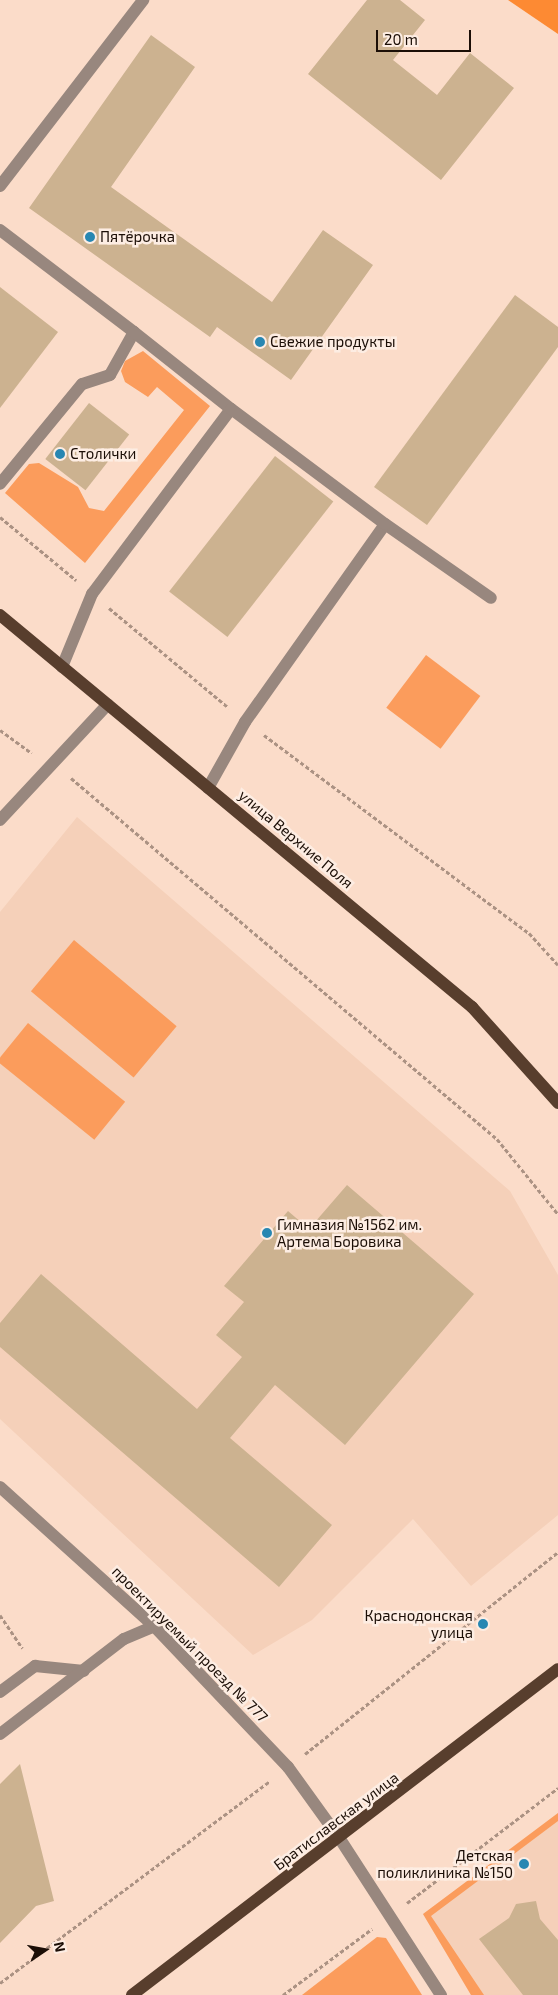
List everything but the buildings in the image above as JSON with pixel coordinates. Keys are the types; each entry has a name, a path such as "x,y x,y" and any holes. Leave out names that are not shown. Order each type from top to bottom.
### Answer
{"main road":[{"name":"улица Верхние Поля","path":"0,615 472,1007 558,1102"},
{"name":"Братиславская улица","path":"132,1995 340,1839 558,1669"}],"street":[{"path":"0,186 143,0"},
{"path":"0,230 134,332 230,409 385,524 491,598"},
{"path":"0,484 82,384 110,375 134,332"},
{"path":"62,667 92,594 230,409"},
{"path":"208,788 245,722 385,524"},
{"path":"0,820 108,704"},
{"name":"проектируемый проезд № 777","path":"0,1487 154,1626 288,1767 340,1839 441,1995"},
{"path":"0,1734 124,1639 154,1626"},
{"path":"0,1692 35,1666 84,1671"}],"path":[{"path":"0,517 245,722 529,933 558,965"},
{"path":"0,730 50,765 345,1007 497,1139 558,1214"},
{"path":"0,1615 35,1666"},
{"path":"283,1995 558,1788"}],"shaded area":[{"path":"508,0 558,0 558,34"},
{"path":"143,351 210,406 85,563 5,493 29,464 39,463 78,487 89,508 104,511 184,410 157,387 148,397 125,382 121,371 125,361"},
{"path":"426,655 480,696 441,749 386,708"},
{"name":"Гимназия №1562 им. Артема Боровика","path":"77,817 510,1191 558,1275 558,1515 471,1586 413,1519 312,1620 253,1655 0,1419 0,912"},
{"path":"74,940 177,1026 134,1077 31,991"},
{"path":"28,1023 125,1102 94,1140 0,1063 0,1058"},
{"name":"Детская поликлиника №150","path":"558,1813 558,1995 471,1995 423,1914"},
{"path":"558,1813 558,1821 431,1916 484,1995 471,1995 423,1914"},
{"path":"377,1937 386,1938 422,1995 302,1995"}],"place":[{"name":"Пятёрочка","path":"90,237"},
{"name":"Свежие продукты","path":"260,342"},
{"name":"Столички","path":"60,454"},
{"name":"Гимназия №1562 им. Артема Боровика","path":"267,1233"},
{"name":"Краснодонская улица","path":"483,1624"},
{"name":"Детская поликлиника №150","path":"524,1864"}]}
